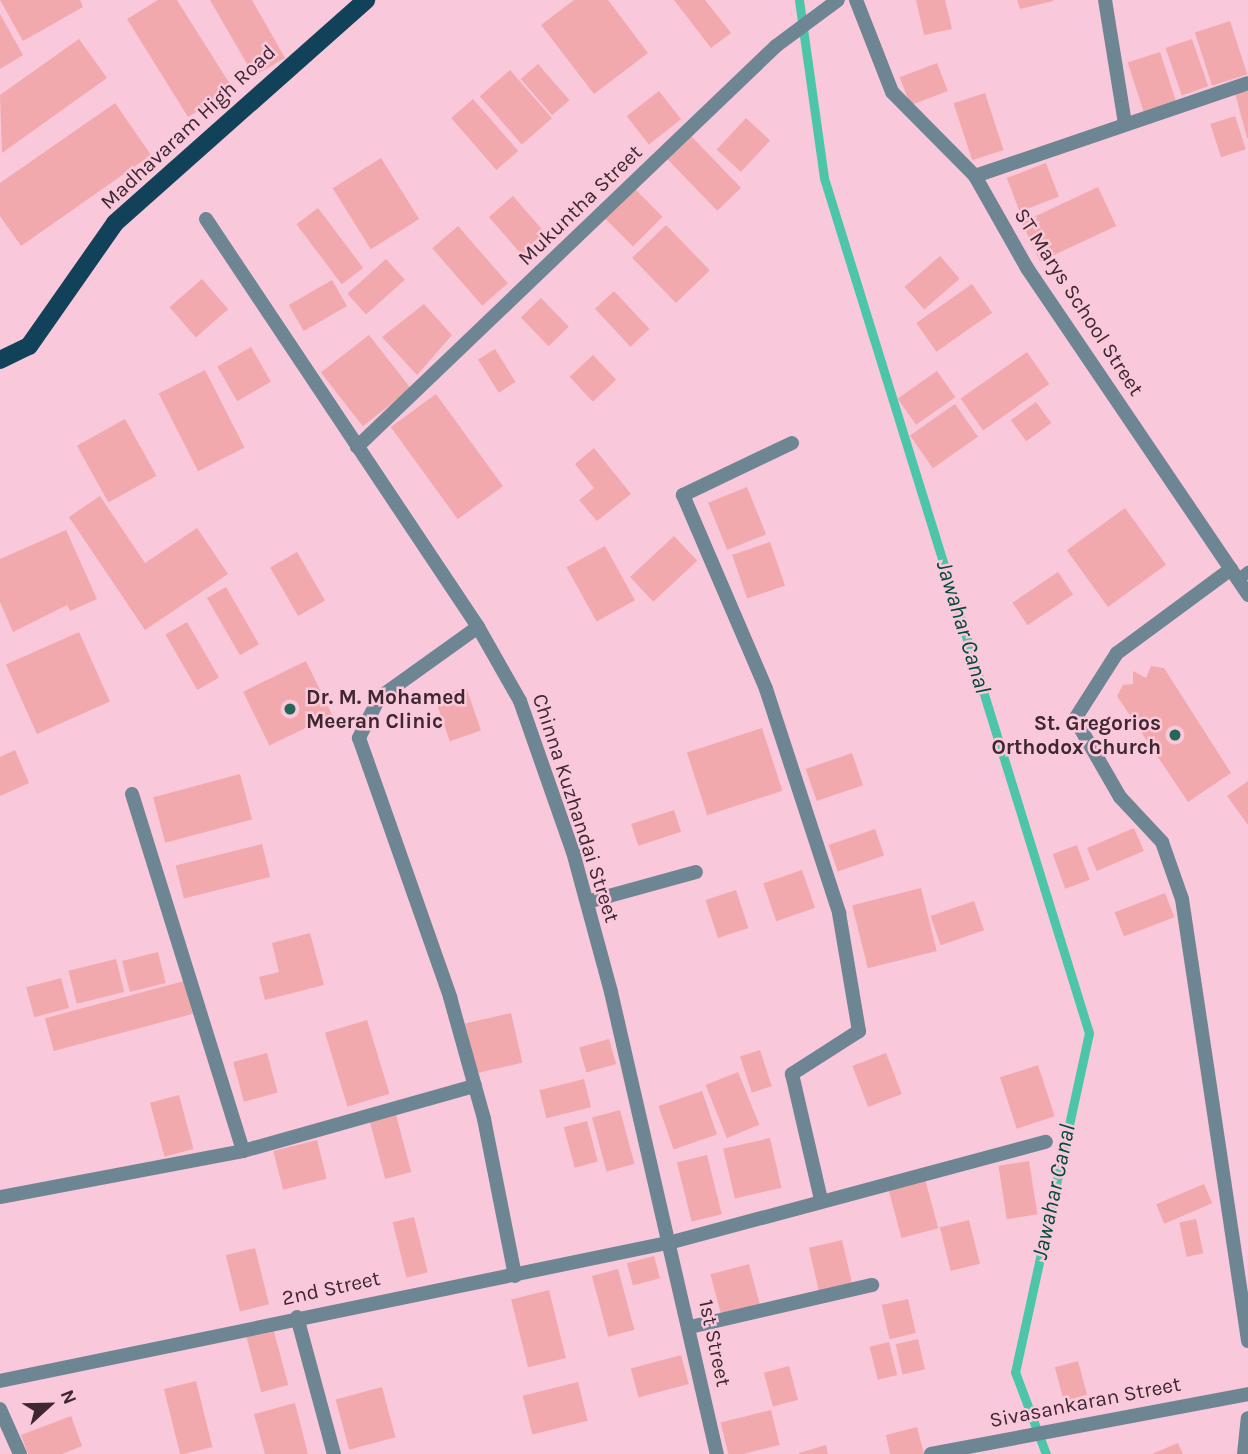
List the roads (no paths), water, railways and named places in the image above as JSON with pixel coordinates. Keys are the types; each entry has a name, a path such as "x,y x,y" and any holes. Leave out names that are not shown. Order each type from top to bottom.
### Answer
{"main road":[{"name":"Madhavaram High Road","path":"0,360 29,346 115,223 366,0"}],"street":[{"name":"Mukuntha Street","path":"357,447 790,36 815,20 838,0"},
{"name":"ST Marys School Street","path":"856,0 892,92 975,176 1027,268 1239,574 1248,596"},
{"path":"1105,0 1125,123"},
{"path":"975,176 1248,83"},
{"name":"Chinna Kuzhandai Street","path":"206,219 478,627 520,701 587,902 672,1241"},
{"path":"792,443 683,495 766,689 839,913 859,1031 792,1074 821,1200"},
{"path":"1239,574 1117,653 1075,719 1120,797 1163,842 1182,899 1248,1341"},
{"path":"478,627 379,698 359,737 475,1086 515,1276"},
{"path":"132,794 243,1151"},
{"path":"587,902 696,872"},
{"path":"0,1196 243,1151 475,1086"},
{"name":"2nd Street","path":"0,1381 297,1317 515,1276 672,1241 1046,1142"},
{"name":"1st Street","path":"672,1241 718,1454"},
{"path":"690,1327 872,1285"},
{"path":"297,1317 334,1454"},
{"name":"Sivasankaran Street","path":"931,1454 1248,1394"},
{"path":"0,1409 20,1454"},
{"path":"1244,1454 1248,1418"}],"waterway":[{"name":"Jawahar Canal","path":"799,0 824,178 1089,1033 1015,1372 1046,1454"}],"place":[{"name":"Dr. M. Mohamed Meeran Clinic","path":"290,709"},
{"name":"St. Gregorios Orthodox Church","path":"1175,735"}]}
